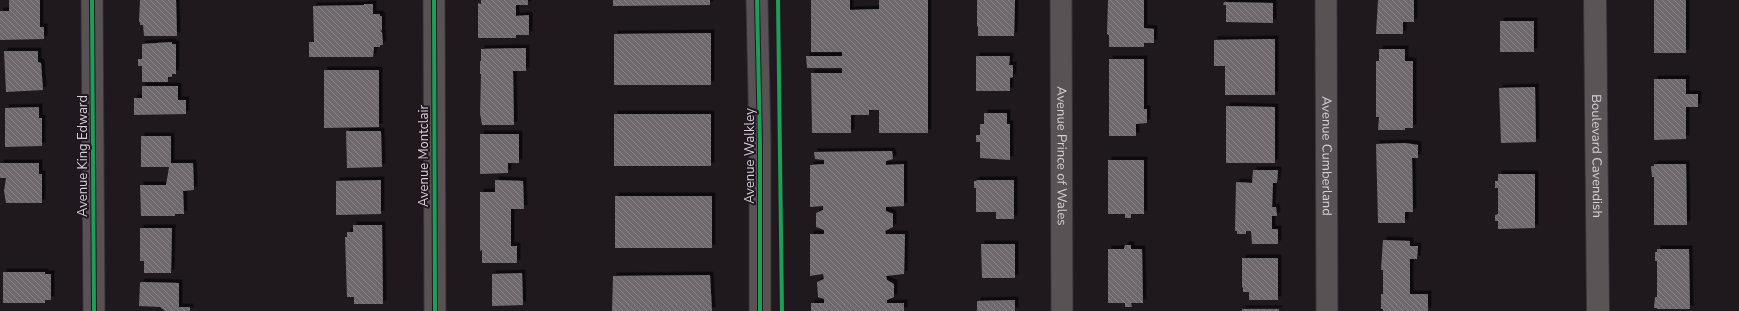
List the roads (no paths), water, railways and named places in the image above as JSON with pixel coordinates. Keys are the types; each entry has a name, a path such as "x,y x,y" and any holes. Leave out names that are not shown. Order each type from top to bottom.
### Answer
{"main road":[{"name":"Boulevard Cavendish","path":"1595,0 1598,311"}],"street":[{"name":"Avenue King Edward","path":"92,0 94,311"},
{"name":"Avenue Montclair","path":"434,0 435,311"},
{"name":"Avenue Walkley","path":"757,0 760,143 760,311"},
{"name":"Avenue Prince of Wales","path":"1061,0 1062,311"},
{"name":"Avenue Cumberland","path":"1326,0 1327,311"}]}
